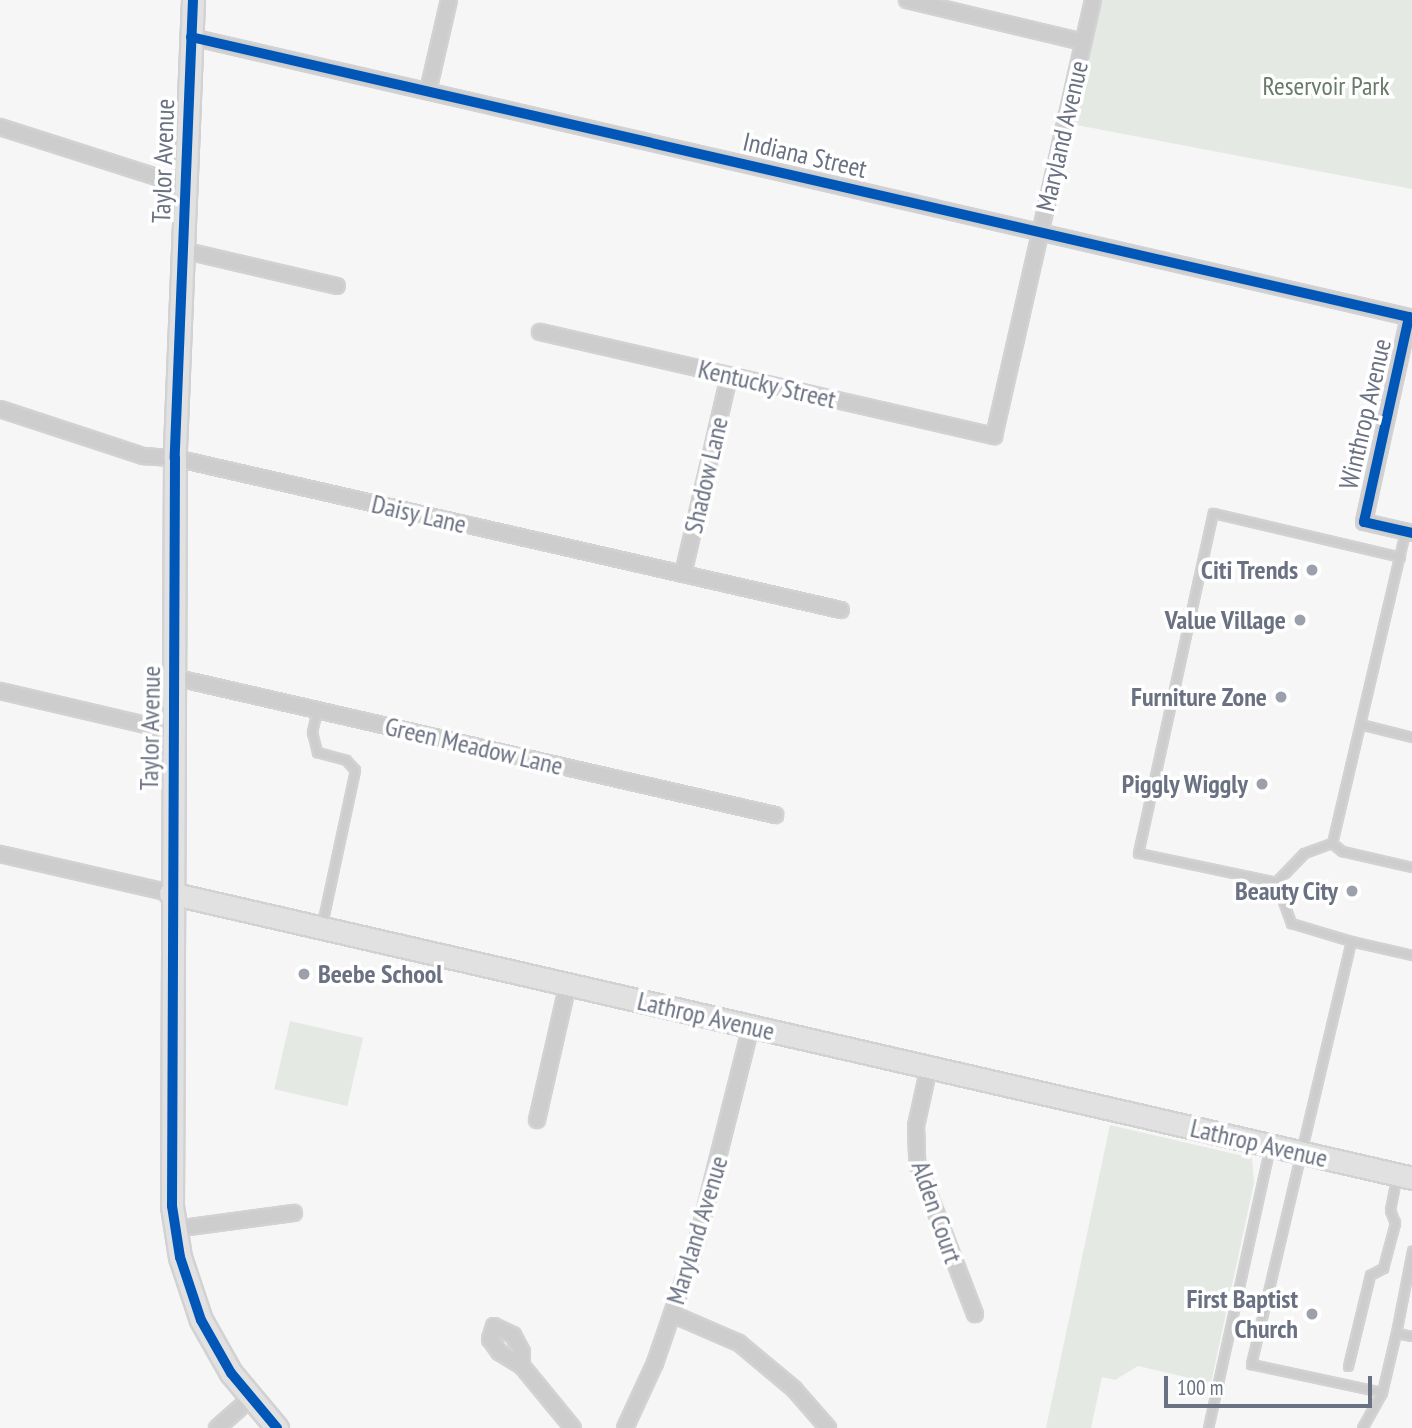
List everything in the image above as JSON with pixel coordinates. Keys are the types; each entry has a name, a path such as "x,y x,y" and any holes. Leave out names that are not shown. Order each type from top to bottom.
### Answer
{"street":[{"name":"Taylor Avenue","path":"193,0 175,458 170,893 175,1229 201,1321 251,1398 277,1428"},
{"path":"428,91 449,0"},
{"path":"907,0 1083,42"},
{"name":"Maryland Avenue","path":"993,436 1093,0"},
{"name":"Indiana Street","path":"191,37 1409,317"},
{"path":"0,127 185,186"},
{"path":"182,250 337,286"},
{"name":"Winthrop Avenue","path":"1409,317 1364,522 1409,532"},
{"name":"Kentucky Street","path":"540,332 993,436"},
{"name":"Shadow Lane","path":"683,574 729,376"},
{"name":"Daisy Lane","path":"0,409 144,456 175,458 841,610"},
{"name":"Green Meadow Lane","path":"173,677 775,816"},
{"path":"0,691 172,732"},
{"name":"Lathrop Avenue","path":"0,854 1405,1176"},
{"path":"537,1120 568,985"},
{"name":"Maryland Avenue","path":"625,1428 671,1314 710,1200 751,1026"},
{"name":"Alden Court","path":"929,1067 916,1126 917,1163 975,1314"},
{"path":"175,1229 294,1213"},
{"path":"671,1314 739,1343 794,1389 828,1428"},
{"path":"522,1366 573,1428"},
{"path":"217,1428 251,1398"}],"lane":[{"path":"1276,882 1138,853 1213,513 1400,556"},
{"path":"1332,843 1400,556 1409,532"},
{"path":"317,710 312,732 317,752 346,760 355,770 321,928"},
{"path":"1360,724 1412,737"},
{"path":"1276,882 1304,853 1332,843"},
{"path":"1332,843 1342,851 1412,867"},
{"path":"1276,882 1291,923 1412,955"},
{"path":"1351,940 1251,1364 1382,1392"},
{"path":"1208,1428 1270,1145"},
{"path":"1348,1366 1370,1275 1383,1268 1395,1223 1390,1210 1405,1176"},
{"path":"1362,1428 1382,1392 1412,1251"},
{"path":"1396,1332 1411,1333"}],"green space":[{"name":"Reservoir Park","path":"1093,0 1412,0 1412,189 1066,123"},
{"path":"290,1021 363,1038 347,1106 274,1089"},
{"path":"1110,1125 1252,1158 1254,1183 1211,1383 1138,1366 1115,1380 1102,1377 1091,1428 1046,1428"}],"cycle path":[{"path":"193,0 175,458 172,1206 180,1257 201,1320 231,1373 277,1428"},
{"path":"191,37 1409,317 1364,522 1412,533"}],"place":[{"name":"Citi Trends","path":"1312,570"},
{"name":"Value Village","path":"1300,620"},
{"name":"Furniture Zone","path":"1281,697"},
{"name":"Piggly Wiggly","path":"1262,784"},
{"name":"Beauty City","path":"1352,891"},
{"name":"Beebe School","path":"304,974"},
{"name":"First Baptist Church","path":"1312,1314"}]}
